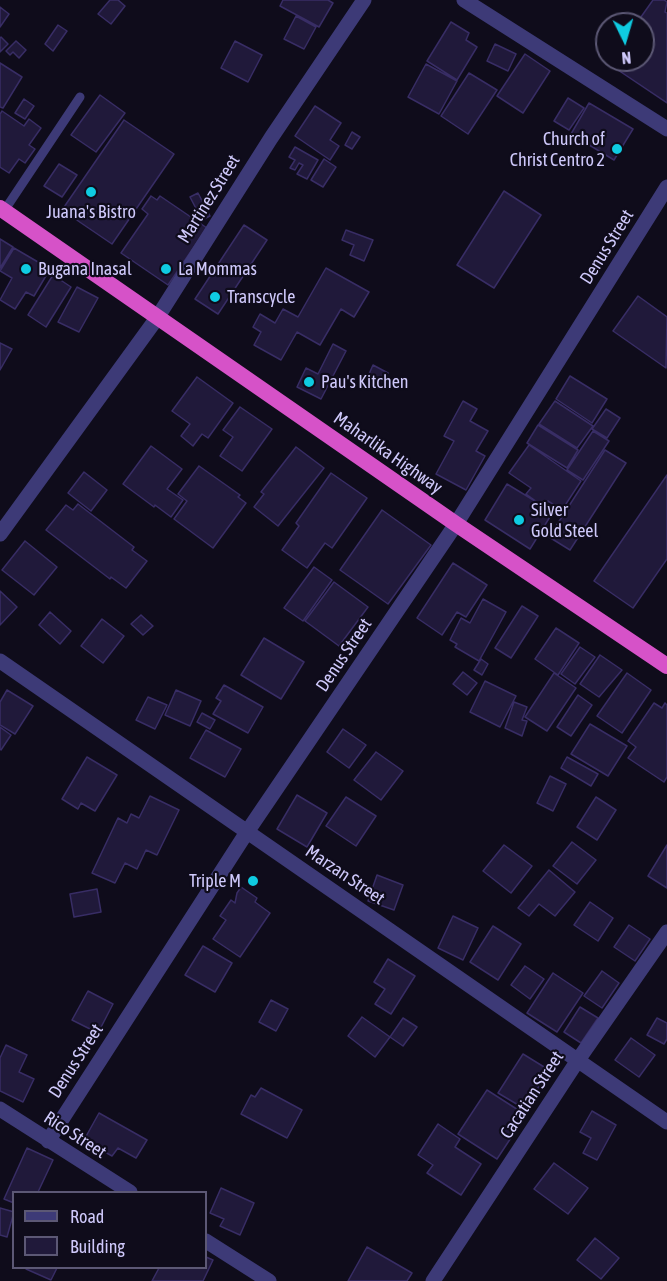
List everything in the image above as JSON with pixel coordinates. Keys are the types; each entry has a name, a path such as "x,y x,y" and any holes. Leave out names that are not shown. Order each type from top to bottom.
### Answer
{"highway":[{"name":"Maharlika Highway","path":"2,209 456,524 667,666"}],"street":[{"name":"Martinez Street","path":"0,534 157,318 271,138 364,0"},
{"path":"464,0 667,129"},
{"name":"Denus Street","path":"48,1141 247,832 456,524 667,187"},
{"name":"Marzan Street","path":"0,661 667,1122"},
{"name":"Cacatian Street","path":"433,1281 578,1060 667,932"},
{"name":"Rico Street","path":"0,1109 128,1191"},
{"path":"207,1241 269,1281"}],"lane":[{"path":"2,209 80,97"}],"building":[{"path":"110,0 118,0 125,6 111,24 98,14"},
{"path":"283,0 328,0 333,3 319,27 280,6"},
{"path":"653,0 667,2 665,12 667,13 667,103 621,72 655,72 655,12 644,12"},
{"path":"0,7 9,14 0,27"},
{"path":"296,16 316,27 304,49 284,39"},
{"path":"451,22 469,33 466,40 477,47 457,80 427,61"},
{"path":"58,25 67,31 53,51 45,44"},
{"path":"0,38 8,44 0,52"},
{"path":"16,41 26,50 19,58 13,52 10,55 6,51"},
{"path":"235,41 262,55 248,82 221,68"},
{"path":"495,44 516,54 508,71 487,61"},
{"path":"525,54 550,71 523,113 497,96"},
{"path":"0,63 22,77 3,108 0,107"},
{"path":"426,64 457,81 439,114 408,97"},
{"path":"469,73 497,90 468,134 441,116"},
{"path":"100,95 125,113 96,152 71,135"},
{"path":"568,98 584,108 569,130 554,121"},
{"path":"24,99 34,106 25,119 15,113"},
{"path":"589,103 633,129 614,160 571,134"},
{"path":"315,106 341,123 330,140 339,146 330,160 295,136"},
{"path":"2,111 24,126 29,119 41,128 29,145 35,149 25,163 19,159 9,173 0,167 0,114"},
{"path":"124,120 174,154 112,244 62,210"},
{"path":"352,132 360,137 352,149 345,145"},
{"path":"295,147 318,160 307,179 297,174 303,165 299,163 295,170 290,168 295,160 289,157"},
{"path":"324,159 336,167 323,187 311,180"},
{"path":"59,164 77,175 62,197 44,186"},
{"path":"504,191 541,215 494,288 457,265"},
{"path":"198,193 210,216 202,220 190,197"},
{"path":"151,196 157,200 160,196 207,228 168,285 121,253 148,214 142,209"},
{"path":"244,225 267,240 218,314 195,299"},
{"path":"346,230 373,240 364,261 350,255 354,245 342,240"},
{"path":"0,239 13,247 0,268"},
{"path":"14,248 50,269 34,296 26,292 15,309 0,300 12,278 0,271"},
{"path":"326,268 369,292 354,317 341,309 320,345 297,332 281,360 254,345 261,332 253,327 260,314 275,323 283,309 298,317"},
{"path":"53,275 71,287 46,327 28,315"},
{"path":"77,287 98,298 79,332 58,322"},
{"path":"638,296 667,317 666,368 613,331"},
{"path":"0,343 12,349 0,370"},
{"path":"333,344 346,351 321,399 297,387 306,368 318,374"},
{"path":"373,365 388,373 383,382 369,374"},
{"path":"570,376 607,399 592,423 556,399"},
{"path":"197,377 233,403 208,438 202,434 193,446 181,436 190,424 172,411"},
{"path":"463,401 477,409 470,421 488,431 476,451 485,456 466,490 436,474 454,441 444,436"},
{"path":"555,401 593,426 577,448 539,424"},
{"path":"240,407 272,429 242,471 220,456 233,437 223,430"},
{"path":"606,409 620,418 607,438 592,429"},
{"path":"538,425 578,450 567,468 527,443"},
{"path":"593,431 609,441 583,480 567,470"},
{"path":"529,445 581,481 562,510 548,501 544,507 526,494 531,488 509,473"},
{"path":"151,446 182,469 167,489 183,500 171,517 123,484"},
{"path":"296,447 324,468 278,526 254,507 264,494 261,492"},
{"path":"605,450 626,463 570,550 549,537"},
{"path":"199,466 240,495 238,497 246,503 213,548 174,519 187,501 178,494"},
{"path":"84,472 107,490 91,511 68,493"},
{"path":"331,473 367,498 332,548 325,543 307,568 282,550 299,526 296,523"},
{"path":"667,475 667,559 633,608 594,581"},
{"path":"507,484 553,512 530,549 485,520"},
{"path":"78,504 134,547 132,550 147,561 126,588 111,577 110,579 46,530 66,505 73,510"},
{"path":"382,510 431,545 388,604 340,570"},
{"path":"25,541 57,567 34,595 2,570"},
{"path":"453,563 487,585 466,617 457,612 442,635 417,618"},
{"path":"314,567 332,580 303,621 284,608"},
{"path":"334,582 368,607 339,646 305,621"},
{"path":"0,591 17,607 0,625"},
{"path":"483,599 506,612 479,661 455,647 457,644 450,640 461,618 470,623"},
{"path":"522,606 538,616 511,658 495,648"},
{"path":"50,612 71,631 60,644 39,625"},
{"path":"141,615 153,626 143,635 131,624"},
{"path":"102,619 124,636 103,663 81,646"},
{"path":"556,628 579,643 558,675 535,659"},
{"path":"264,638 304,662 281,699 241,675"},
{"path":"580,647 595,657 575,684 561,674"},
{"path":"600,655 622,670 599,697 580,684"},
{"path":"481,659 488,664 482,675 474,670"},
{"path":"463,672 477,683 467,695 453,684"},
{"path":"554,673 576,688 547,731 525,717"},
{"path":"627,673 651,690 622,733 597,716"},
{"path":"485,681 516,696 500,727 470,712"},
{"path":"224,685 263,707 248,733 213,714 221,701 216,698"},
{"path":"7,690 33,706 15,734 0,725 0,702"},
{"path":"176,690 201,701 190,726 165,715"},
{"path":"578,695 592,705 571,736 557,727"},
{"path":"148,697 167,705 155,729 136,720"},
{"path":"514,702 527,707 522,720 527,721 522,736 505,728"},
{"path":"654,703 662,708 665,703 667,705 667,777 664,782 628,758 636,747 628,741"},
{"path":"202,713 215,720 210,729 197,722"},
{"path":"590,724 627,746 608,776 571,754"},
{"path":"0,727 11,735 1,750 0,749"},
{"path":"343,729 366,745 349,768 327,752"},
{"path":"206,730 241,749 225,777 190,758"},
{"path":"376,752 403,771 381,800 354,780"},
{"path":"87,757 117,775 95,811 81,803 78,809 62,799"},
{"path":"567,757 598,774 591,786 561,768"},
{"path":"550,776 566,784 553,811 537,803"},
{"path":"297,795 327,813 307,847 277,829"},
{"path":"150,796 179,810 157,855 146,850 137,869 125,863 115,883 92,873 118,818 127,823 131,814 139,818"},
{"path":"346,797 376,816 356,846 326,826"},
{"path":"596,797 616,810 597,840 577,827"},
{"path":"572,842 596,860 577,884 553,866"},
{"path":"504,845 532,866 511,893 483,871"},
{"path":"667,845 667,888 648,876"},
{"path":"549,870 575,892 555,916 539,904 529,916 518,908"},
{"path":"377,875 403,885 394,910 368,901"},
{"path":"241,887 257,898 255,902 270,913 240,957 213,939 226,920 220,916 231,900 235,903"},
{"path":"97,889 101,912 74,917 70,894"},
{"path":"590,902 613,918 598,941 574,925"},
{"path":"453,916 478,928 463,960 438,948"},
{"path":"629,925 650,939 635,961 614,947"},
{"path":"493,926 521,944 498,980 470,962"},
{"path":"203,946 232,963 215,992 185,975"},
{"path":"388,959 415,976 391,1014 375,1004 385,989 374,982"},
{"path":"525,966 544,979 530,999 511,985"},
{"path":"602,971 619,983 602,1008 584,996"},
{"path":"553,973 583,993 557,1032 527,1013"},
{"path":"88,991 113,1004 98,1033 72,1020"},
{"path":"271,1000 288,1009 276,1031 259,1022"},
{"path":"580,1007 598,1018 581,1043 564,1032"},
{"path":"362,1017 390,1037 375,1057 348,1036"},
{"path":"403,1018 417,1027 403,1046 390,1037"},
{"path":"657,1018 667,1023 667,1039 664,1044 647,1035"},
{"path":"631,1038 655,1055 639,1077 615,1060"},
{"path":"6,1045 27,1055 19,1072 34,1079 23,1102 0,1091 0,1058"},
{"path":"523,1054 549,1070 525,1109 498,1093"},
{"path":"261,1088 302,1110 287,1138 241,1114 251,1095 255,1097"},
{"path":"487,1090 526,1115 497,1159 458,1134"},
{"path":"592,1111 616,1125 597,1160 583,1153 591,1138 580,1132"},
{"path":"99,1113 147,1140 136,1158 118,1148 112,1156 84,1140"},
{"path":"438,1124 460,1139 455,1147 481,1164 461,1195 427,1173 433,1165 418,1155"},
{"path":"27,1148 53,1160 38,1191 12,1191 12,1202 4,1199"},
{"path":"554,1163 588,1188 568,1214 534,1189"},
{"path":"221,1188 254,1203 240,1235 220,1226 224,1219 210,1213"},
{"path":"0,1208 12,1211 12,1219 7,1237 0,1235"},
{"path":"595,1238 619,1258 601,1279 577,1260"},
{"path":"367,1247 412,1273 407,1281 348,1281"},
{"path":"207,1257 213,1260 203,1281 152,1281 158,1269 207,1269"},
{"path":"26,1269 56,1269 51,1280"}],"place":[{"name":"Church of Christ Centro 2","path":"617,149"},
{"name":"Juana's Bistro","path":"91,192"},
{"name":"Bugana Inasal","path":"26,269"},
{"name":"La Mommas","path":"166,269"},
{"name":"Transcycle","path":"215,297"},
{"name":"Pau's Kitchen","path":"309,382"},
{"name":"Silver Gold Steel","path":"519,520"},
{"name":"Triple M","path":"253,881"}]}
